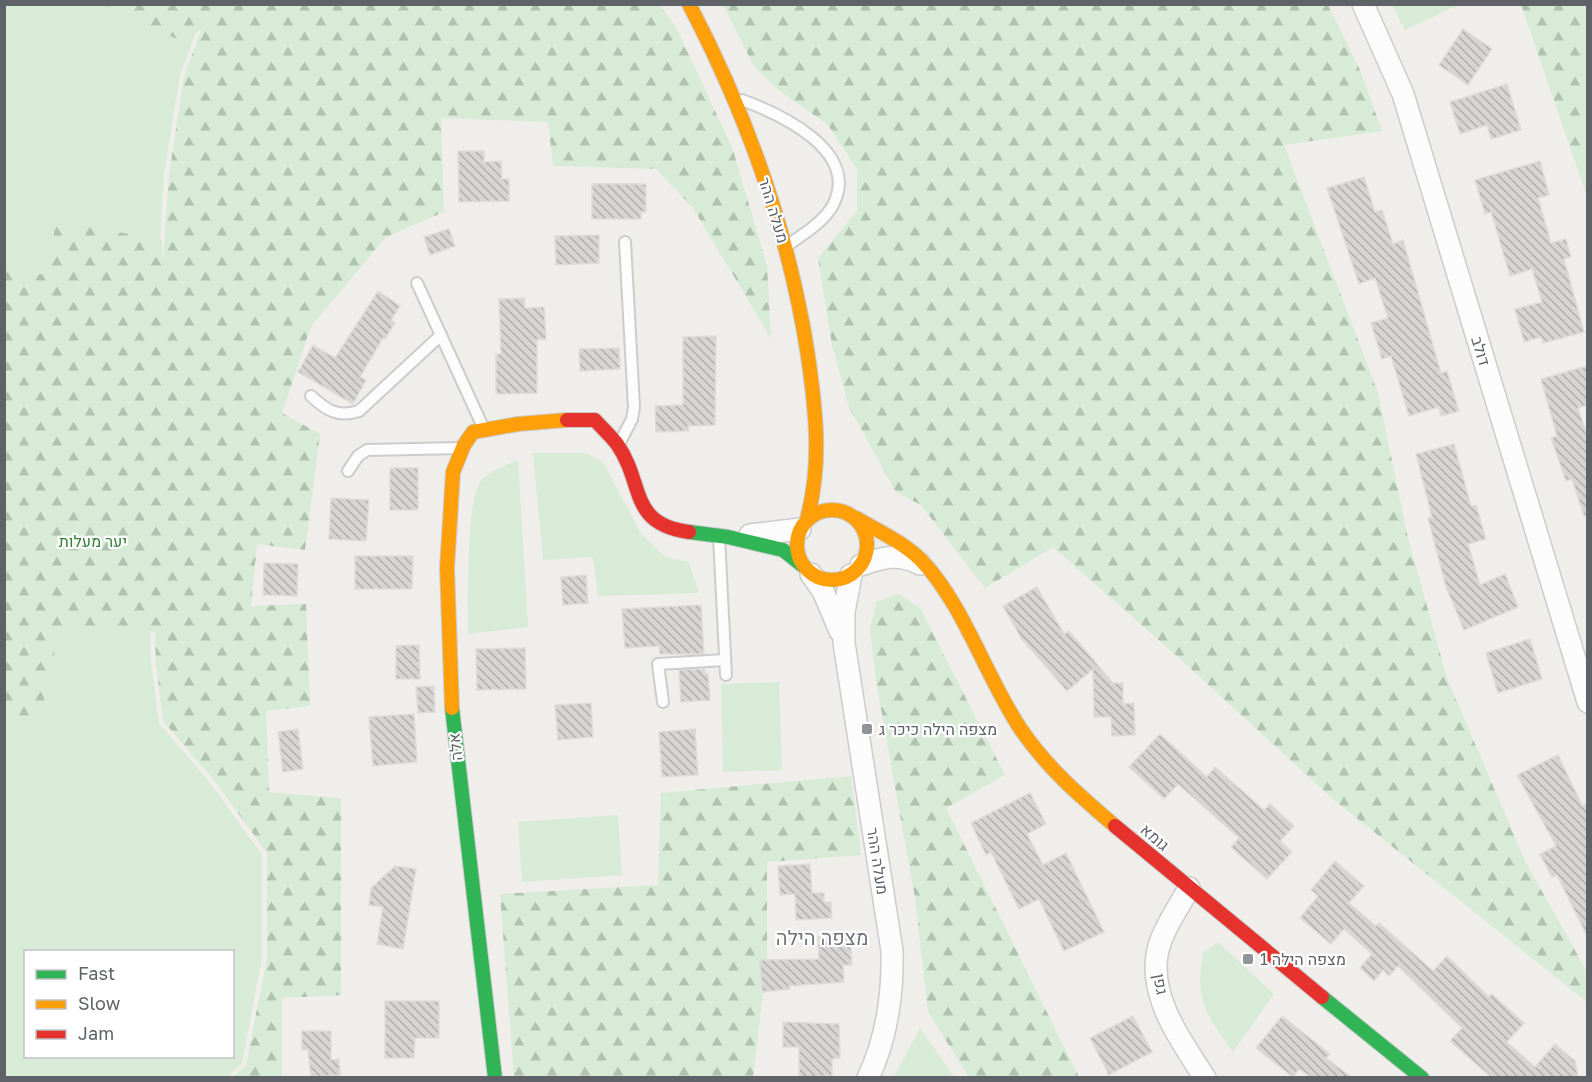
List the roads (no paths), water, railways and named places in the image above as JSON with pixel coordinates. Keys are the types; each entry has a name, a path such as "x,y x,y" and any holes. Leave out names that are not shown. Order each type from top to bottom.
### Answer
{"street":[{"name":"מעלה ההר","path":"689,4 735,97 781,226 786,247 807,343 819,453 817,480 803,524"},
{"name":"דולב","path":"1363,4 1403,94 1587,702"},
{"path":"462,448 473,432 484,429 577,419 595,420 618,445 644,506 656,523 668,529 724,536 783,550 806,569 827,580 839,580 881,558 902,556 929,569"},
{"name":"מעלה ההר","path":"817,428 829,477"},
{"name":"אלה","path":"462,448 453,472 447,568 453,736 495,1077"},
{"path":"835,493 850,515 864,529 867,541 866,554 856,570"},
{"path":"724,536 790,532 825,510 850,515"},
{"name":"גומא","path":"850,515 914,554 929,569 985,665 1008,712 1032,748 1059,776 1190,888 1422,1077"},
{"path":"803,524 797,547 806,569"},
{"name":"מעלה ההר","path":"806,569 834,612 844,643"},
{"name":"מעלה ההר","path":"856,570 844,612 844,643 892,951 893,983 890,1008 868,1077"},
{"name":"גפן","path":"1190,888 1166,929 1157,955 1158,983 1170,1022 1205,1077"}],"lane":[{"path":"735,97 787,118 826,148 835,168 839,189 832,207 813,226 786,247"},
{"path":"618,445 632,419 634,407 625,242"},
{"path":"417,283 484,429"},
{"path":"311,396 326,410 346,416 359,411 441,335"},
{"path":"348,471 358,456 367,450 462,448"},
{"path":"724,536 726,675"},
{"path":"663,702 658,664 725,660"}],"place":[{"name":"מצפה הילה כיכר ג","path":"867,729"},
{"name":"מצפה הילה 1","path":"1248,959"}],"district":[{"name":"מצפה הילה","path":"822,937"}],"park label":[{"name":"יער מעלות","path":"93,541"}]}
